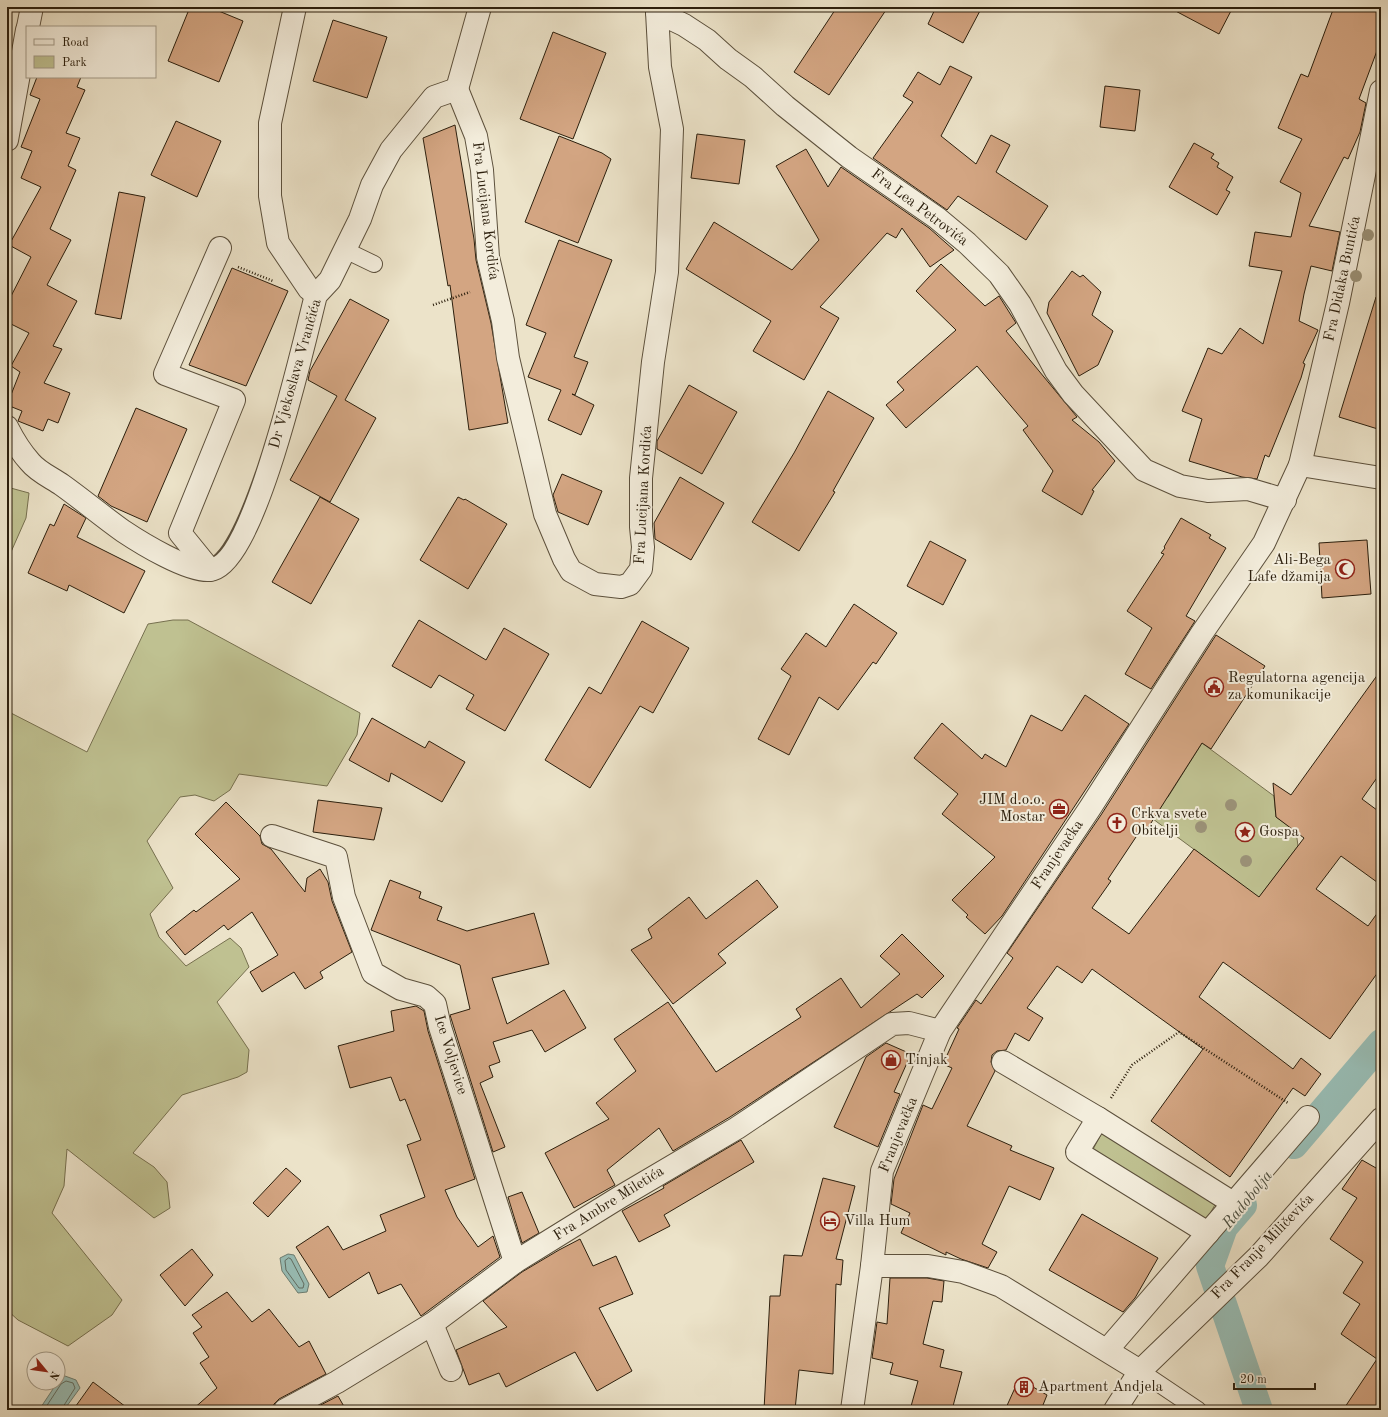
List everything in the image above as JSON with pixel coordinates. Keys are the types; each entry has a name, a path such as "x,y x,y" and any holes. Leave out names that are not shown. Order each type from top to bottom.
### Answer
{"street":[{"path":"27,26 32,7"},
{"path":"295,7 270,123 270,196 278,243 309,289 316,295"},
{"path":"457,89 480,7"},
{"name":"Fra Lucijana Kordića","path":"457,89 476,136 482,170 488,257 503,321 508,358 545,514 564,559 572,571 596,584 621,587 630,584 641,569 644,548 641,527 641,478 653,362 667,272 672,129 660,67 659,10"},
{"name":"Fra Lea Petrovića","path":"659,10 707,40 728,59 753,77 785,106 852,159 937,218 967,243 999,274 1020,304 1056,371 1073,394 1144,470 1180,486 1208,491 1248,489 1285,500"},
{"path":"7,140 26,34"},
{"name":"Dr Vjekoslava Vrančića","path":"210,570 218,566 232,552 248,526 266,479 316,295 330,280 360,219 372,185 391,150 434,97 457,89"},
{"name":"Fra Didaka Buntića","path":"1300,465 1338,303 1381,91"},
{"path":"210,570 180,532 234,400 165,374 220,248"},
{"path":"7,427 13,440 31,464 137,540 180,563 210,570"},
{"path":"1300,465 1381,478"},
{"name":"Franjevačka","path":"852,1410 872,1266 882,1171 940,1031 1085,814 1202,633 1264,543 1300,465"},
{"name":"Ice Voljevice","path":"272,836 336,857 344,897 373,973 401,989 426,996 435,1004 440,1027 515,1262"},
{"name":"Fra Ambre Miletića","path":"293,1408 432,1324 515,1262 620,1197 737,1128 892,1024 909,1023 940,1031"},
{"path":"1003,1062 1098,1118 1233,1203"},
{"path":"1107,1350 1308,1117"},
{"path":"1098,1118 1077,1152 1208,1233"},
{"name":"Fra Franje Miličevića","path":"1140,1371 1259,1256 1380,1122"},
{"path":"872,1266 928,1266 963,1272 1001,1286 1140,1371 1115,1410"},
{"path":"432,1324 451,1370"}],"lane":[{"path":"345,250 374,264"},
{"path":"1140,1371 1198,1410"}],"path":[{"path":"433,305 494,284"},
{"path":"1098,1118 1132,1065 1179,1032 1308,1117"}],"green space":[{"path":"7,487 29,493 26,518 7,561"},
{"path":"173,620 188,620 360,713 357,735 327,786 239,774 230,790 214,801 195,795 180,797 147,841 173,888 150,914 159,937 186,966 230,938 241,948 249,967 217,1002 249,1050 247,1072 238,1077 182,1095 133,1153 154,1167 167,1182 170,1208 154,1218 67,1149 64,1186 52,1213 122,1300 112,1315 68,1346 18,1320 7,1310 7,711 87,752 148,624"},
{"path":"1202,743 1274,796 1276,817 1296,831 1298,846 1229,937 1242,885 1149,816 1168,797"},
{"path":"1105,1127 1218,1199 1204,1225 1090,1155"}],"water":[{"path":"288,1254 294,1255 309,1284 307,1292 298,1293 282,1271 280,1258"},
{"path":"66,1376 76,1380 80,1388 64,1410 39,1410 52,1391 66,1391"}],"building":[{"path":"190,7 209,7 243,21 219,82 168,61"},
{"path":"837,7 888,7 829,95 794,72"},
{"path":"936,7 982,7 963,43 928,24"},
{"path":"1168,7 1233,7 1219,34"},
{"path":"1334,7 1381,7 1381,40 1359,99 1366,103 1360,132 1348,159 1344,157 1309,226 1340,232 1332,271 1311,266 1304,294 1299,321 1318,330 1303,363 1305,364 1301,378 1269,457 1265,455 1257,479 1242,477 1189,461 1202,419 1182,411 1208,348 1222,354 1240,328 1263,344 1282,271 1249,266 1255,232 1291,237 1301,193 1280,182 1302,139 1278,128 1301,74 1308,77"},
{"path":"333,20 387,37 367,98 313,81"},
{"path":"553,32 606,53 573,139 520,119"},
{"path":"950,66 972,77 941,136 976,164 991,135 1010,145 996,172 1048,206 1026,240 958,196 947,210 873,158 913,102 903,96 918,72 940,85"},
{"path":"37,78 81,78 77,87 85,90 66,133 80,138 68,166 76,170 50,229 71,240 47,285 77,301 53,346 62,349 44,383 70,393 58,423 48,419 43,431 18,421 22,411 7,405 20,372 11,366 29,333 7,322 7,304 31,257 9,245 41,187 21,178 32,151 21,147 40,99 30,95"},
{"path":"1105,86 1140,90 1135,131 1100,127"},
{"path":"176,121 221,141 197,197 151,175"},
{"path":"455,125 474,239 476,260 491,323 508,423 469,430 450,285 448,286 423,138"},
{"path":"697,134 745,140 739,184 691,178"},
{"path":"559,136 602,153 611,159 578,243 525,222"},
{"path":"1194,143 1214,154 1211,158 1219,163 1217,167 1233,177 1226,190 1230,192 1217,215 1169,187"},
{"path":"806,149 828,187 841,167 929,228 954,250 930,267 902,228 896,238 887,233 820,307 839,318 804,380 753,351 771,321 686,269 714,222 792,270 819,240 776,166"},
{"path":"119,192 145,197 121,319 95,314"},
{"path":"559,240 612,260 574,357 588,362 575,395 572,394 594,405 581,435 548,420 561,390 528,377 546,333 526,325"},
{"path":"941,264 985,306 999,296 1016,323 1006,331 1077,417 1072,420 1099,442 1115,461 1092,490 1094,491 1082,515 1042,491 1053,471 1023,430 1028,426 977,366 906,428 886,405 904,390 897,382 956,330 916,291"},
{"path":"232,268 288,291 246,386 189,365"},
{"path":"1072,271 1080,277 1083,275 1101,292 1092,315 1113,331 1098,365 1079,376 1047,313 1049,302"},
{"path":"1376,297 1381,297 1381,430 1339,417"},
{"path":"350,299 389,320 345,400 376,418 330,502 290,480 337,396 308,380 310,371"},
{"path":"689,385 737,412 702,474 657,449 657,441"},
{"path":"828,391 874,418 833,491 835,492 799,551 752,522 794,453"},
{"path":"136,408 187,429 147,522 111,506 98,496"},
{"path":"562,474 602,491 588,525 558,512 553,495"},
{"path":"680,477 724,503 691,560 655,539 654,523"},
{"path":"320,497 359,519 311,604 272,582"},
{"path":"458,497 464,500 465,499 507,524 468,589 420,560"},
{"path":"64,504 86,518 77,537 145,571 124,613 69,585 67,591 28,573 50,524 54,526"},
{"path":"1181,518 1211,535 1209,538 1226,548 1186,616 1195,621 1151,689 1125,674 1152,628 1127,611 1164,554 1161,553"},
{"name":"Ali-Bega Lafe džamija","path":"1367,540 1371,594 1322,598 1319,543"},
{"path":"930,541 966,560 943,605 907,586"},
{"path":"854,604 897,633 876,664 873,662 838,710 819,697 789,755 758,739 791,676 781,669 806,633 826,647"},
{"path":"419,620 486,660 504,628 549,654 505,731 466,709 474,695 439,675 431,688 392,666"},
{"path":"642,621 689,648 653,713 640,706 590,788 545,760 589,687 601,694"},
{"path":"1216,635 1265,666 1211,749 1202,743 1144,834 1140,831 1108,879 1111,881 1092,908 1129,934 1194,849 1259,897 1304,838 1276,817 1273,783 1291,795 1381,670 1381,772 1362,799 1381,813 1381,885 1341,856 1316,889 1368,926 1381,908 1381,968 1330,1039 1223,962 1199,997 1293,1069 1301,1058 1321,1074 1305,1096 1293,1088 1230,1177 1151,1121 1203,1049 1092,969 1082,983 1057,966 1027,1008 1043,1018 1029,1041 1015,1033 1006,1050 997,1051 992,1055 991,1062 995,1071 967,1126 1012,1146 1010,1150 1054,1168 1040,1200 1009,1186 982,1244 997,1252 988,1268 961,1259 946,1252 946,1255 901,1233 910,1213 891,1204 894,1179 923,1105 932,1109 952,1068 943,1064 959,1029 957,1028 976,1000 981,1004 1013,958 1007,953 1101,815"},
{"path":"1085,695 1129,724 1002,916 985,934 966,917 968,915 952,900 995,857 942,814 958,794 914,758 942,723 982,759 985,754 1006,767 1031,715 1062,731"},
{"path":"372,718 425,748 429,741 465,762 442,802 391,773 389,782 349,760"},
{"path":"318,800 382,808 374,840 313,832"},
{"path":"226,802 260,836 262,844 271,849 305,892 307,878 320,869 328,882 332,901 352,952 320,972 323,978 305,989 294,972 262,992 250,972 278,955 252,912 228,930 224,925 185,955 166,932 194,910 196,912 240,879 195,834"},
{"path":"390,880 421,892 419,898 442,907 437,920 467,931 534,913 549,964 492,978 507,1024 564,990 586,1028 545,1052 532,1030 493,1042 500,1062 489,1066 493,1077 480,1083 505,1147 493,1152 450,1015 470,1009 460,965 371,930"},
{"path":"757,880 778,907 718,954 726,963 673,1004 631,950 652,938 648,929 689,897 706,919"},
{"path":"902,934 944,976 922,998 917,994 730,1117 673,1151 659,1128 607,1170 615,1185 574,1208 545,1153 609,1119 596,1103 636,1071 614,1039 668,1002 716,1072 801,1017 796,1009 841,978 861,1008 900,974 880,956"},
{"path":"416,1006 424,1011 428,1031 475,1179 445,1190 457,1217 478,1247 493,1236 500,1257 421,1316 401,1284 378,1294 369,1272 329,1298 296,1247 328,1226 343,1250 386,1231 380,1215 425,1197 407,1145 421,1140 405,1099 400,1101 391,1077 350,1088 338,1046 394,1031 391,1011"},
{"path":"886,1043 911,1054 894,1092 900,1094 878,1147 834,1127 866,1057"},
{"path":"741,1140 754,1162 664,1215 670,1226 639,1242 622,1211 664,1188 663,1186"},
{"path":"1362,1160 1376,1168 1381,1161 1381,1410 1343,1410 1377,1359 1341,1334 1360,1304 1343,1293 1363,1262 1330,1239 1357,1198 1342,1189"},
{"path":"286,1168 301,1181 268,1217 253,1203"},
{"path":"823,1178 855,1186 836,1259 843,1260 841,1285 836,1284 833,1374 799,1370 795,1410 764,1410 770,1296 780,1296 784,1255 802,1256"},
{"path":"522,1192 539,1233 522,1243 508,1197"},
{"path":"1082,1214 1158,1258 1135,1298 1123,1312 1049,1270"},
{"path":"580,1239 593,1266 616,1256 633,1294 599,1308 632,1371 597,1391 575,1352 506,1387 499,1373 469,1385 456,1350 507,1327 483,1301 522,1272"},
{"path":"192,1249 213,1275 185,1306 160,1275"},
{"path":"890,1278 927,1278 944,1281 942,1302 933,1301 923,1344 944,1350 940,1367 962,1372 952,1410 910,1410 918,1381 890,1374 893,1363 872,1358 877,1322 887,1324"},
{"path":"227,1292 252,1322 269,1309 299,1347 309,1341 326,1374 279,1399 274,1404 273,1410 192,1410 217,1388 200,1363 209,1357 193,1333 202,1327 192,1315"},
{"name":"Apartment Andjela","path":"1019,1379 1047,1395 1041,1410 1005,1410"},
{"path":"93,1382 130,1410 73,1410"},
{"path":"338,1396 346,1410 311,1410"}],"waterway":[{"name":"Radobolja","path":"1294,1145 1381,1043"},
{"name":"Radobolja","path":"1243,1205 1224,1227 1210,1266 1259,1410"}],"place":[{"name":"Ali-Bega Lafe džamija","path":"1345,569"},
{"name":"Regulatorna agencija za komunikacije","path":"1214,687"},
{"name":"JIM d.o.o. Mostar","path":"1059,809"},
{"name":"Crkva svete Obitelji","path":"1117,823"},
{"name":"Gospa","path":"1245,832"},
{"name":"Tinjak","path":"891,1060"},
{"name":"Villa Hum","path":"830,1221"},
{"name":"Apartment Andjela","path":"1024,1387"}]}
